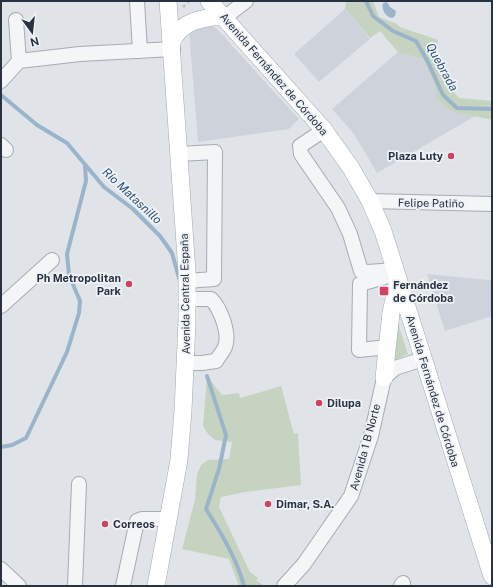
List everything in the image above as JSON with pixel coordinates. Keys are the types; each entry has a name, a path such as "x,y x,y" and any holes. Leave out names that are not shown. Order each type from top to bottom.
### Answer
{"main road":[{"name":"Avenida Central España","path":"157,585 179,460 186,363 187,281 168,1"},
{"name":"Avenida Fernández de Córdoba","path":"208,1 324,130 351,168 370,201 383,231 397,274 492,576"},
{"path":"172,46 176,33 185,26 201,19 223,17"},
{"path":"384,378 397,274"}],"street":[{"path":"137,1 140,51"},
{"path":"223,17 246,1"},
{"path":"1,80 14,65 16,20"},
{"path":"14,65 80,54 140,51 172,46"},
{"path":"324,130 300,146 301,154 338,208 350,234 361,271 397,274"},
{"path":"179,154 215,152 214,278 187,281"},
{"name":"Felipe Patiño","path":"370,201 492,204"},
{"path":"1,306 52,260"},
{"path":"388,347 359,350 360,284 397,274"},
{"path":"186,363 216,361 225,347 224,326 219,307 211,299 187,299"},
{"path":"384,378 395,368 423,359"},
{"name":"Avenida 1 B Norte","path":"284,586 304,564 351,496 371,436 384,378"},
{"path":"75,586 79,484"},
{"path":"123,586 138,521 142,519 169,519"},
{"path":"1,569 19,586"}],"shaded area":[{"path":"345,9 370,39 319,82 294,54"},
{"path":"206,25 216,28 299,119 289,129 198,142 189,31"},
{"path":"398,52 423,59 436,89 436,99 450,111 477,115 377,173 354,134 332,109"},
{"path":"427,274 488,280 492,279 492,316 445,331"}],"green space":[{"path":"346,1 373,1 379,17 397,24 400,27 438,40 437,55 445,78 459,98 492,101 492,120 450,111 436,99 436,89 423,59 398,52 380,31 370,38 345,9"},
{"path":"397,320 408,354 394,360"},
{"path":"207,376 222,395 239,393 240,398 281,386 294,434 298,433 301,485 245,492 221,497 219,507 250,572 258,578 256,580 264,586 239,586 229,559 182,549 195,500 197,474 201,465 208,460 229,459 232,442 215,440 208,434 203,426"}],"water":[{"path":"387,2 390,7 396,11 395,16 392,18 383,11 383,3"}],"waterway":[{"name":"Quebrada","path":"366,1 373,16 393,31 416,41 428,62 443,95 457,108 492,109"},
{"name":"Río Matasnillo","path":"1,95 37,125 67,143 104,187 133,209 160,236 172,253 179,278"},
{"path":"1,447 12,445 26,438 67,352 79,313 80,301 69,275 67,254 86,181 85,166"},
{"name":"Río Matasnillo","path":"207,376 226,435 219,469 206,509 233,556 244,586"}],"place":[{"name":"Plaza Luty","path":"451,156"},
{"name":"Ph Metropolitan Park","path":"129,284"},
{"name":"Fernández de Córdoba","path":"384,291"},
{"name":"Dilupa","path":"319,403"},
{"name":"Dimar, S.A.","path":"268,504"},
{"name":"Correos","path":"105,524"}]}
